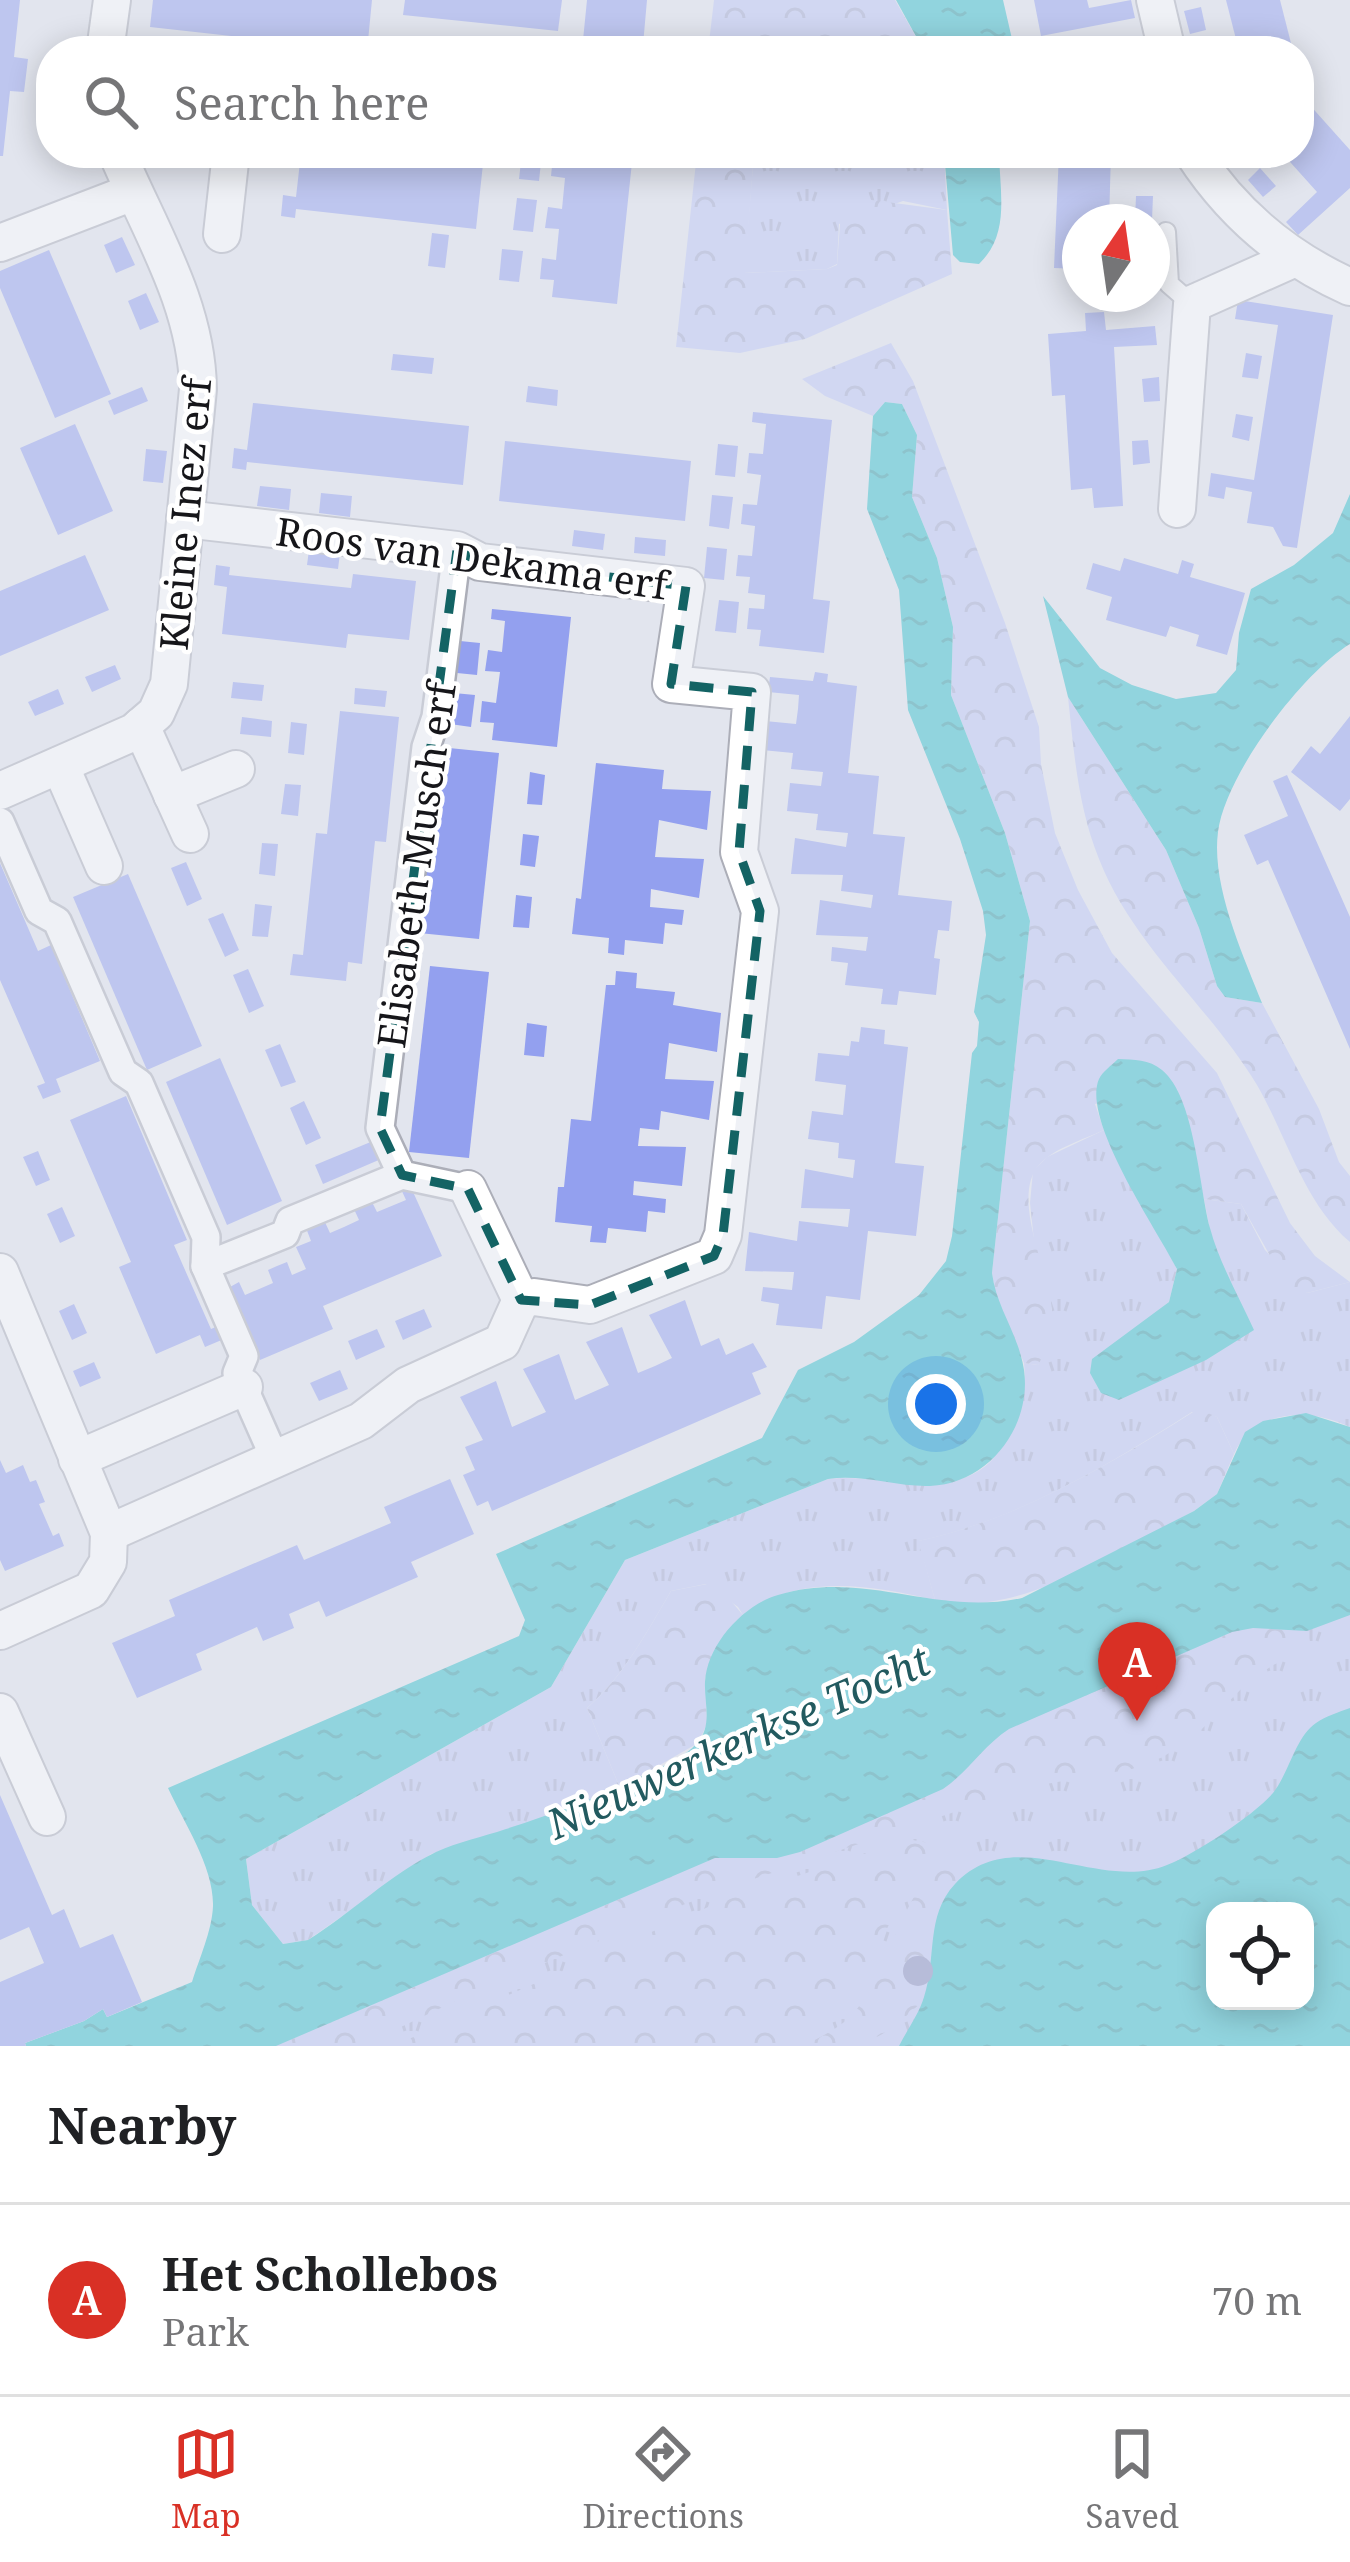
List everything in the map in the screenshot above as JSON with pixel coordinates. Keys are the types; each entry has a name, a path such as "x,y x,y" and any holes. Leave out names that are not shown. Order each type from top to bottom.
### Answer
{"street":[{"path":"107,36 112,0"},
{"path":"1155,0 1163,36"},
{"name":"Kleine Inez erf","path":"123,168 189,316 198,356 170,684 156,713 141,726"},
{"path":"222,234 229,168"},
{"path":"1203,168 1214,186 1301,264 1350,287"},
{"path":"0,243 133,191"},
{"path":"1177,509 1192,304 1301,264"},
{"name":"Roos van Dekama erf","path":"185,519 457,550 480,562 686,586 671,684 752,692 739,852 760,910 722,1235 714,1256 590,1305 534,1297 521,1300"},
{"name":"Elisabeth Musch erf","path":"402,1175 380,1128 426,746 436,717 457,550"},
{"path":"0,790 141,726 190,834"},
{"path":"60,765 104,866"},
{"path":"172,795 236,769"},
{"path":"0,822 39,911 57,921 122,1072 140,1083 206,1237 206,1266 244,1356 237,1372 276,1461"},
{"path":"109,1533 362,1421 408,1384 502,1342 521,1300 468,1189 402,1175 290,1221 286,1234 206,1266"},
{"path":"0,1272 109,1533 108,1562 92,1591 0,1631"},
{"path":"77,1459 244,1387"},
{"path":"0,1712 47,1817"}],"lane":[{"path":"1170,285 1192,304"}],"highlighted area":[{"path":"457,550 480,562 686,586 671,684 752,692 739,852 760,911 723,1235 714,1256 590,1305 521,1300 468,1189 402,1175 380,1128"}],"green space":[{"path":"714,0 895,0 915,36 710,36"},
{"path":"695,168 753,168 745,273 837,265 841,211 864,199 947,210 952,274 805,339 740,353 676,347"},
{"path":"753,168 945,168 947,210 903,201 839,224 837,264 827,269 744,273"},
{"path":"891,343 913,381 1005,623 1039,727 1055,833 1078,890 1112,953 1217,1073 1290,1223 1315,1256 1350,1282 1307,1293 1287,1286 1241,1204 1204,1199 1177,1089 1095,1104 1104,1130 1053,1154 1031,1179 1030,1216 1052,1318 1038,1365 1024,1363 995,1294 992,1273 1030,921 1005,833 951,695 953,627 937,558 912,497 917,435 902,404 885,402 873,416 825,396 802,379"},
{"path":"1068,697 1166,850 1217,986 1225,997 1262,1003 1319,1109 1339,1162 1350,1176 1350,1242 1308,1189 1268,1105 1238,1056 1131,920 1114,890 1086,820"},
{"path":"1104,1130 1177,1269 1169,1302 1140,1325 1119,1400 1136,1391 1210,1231 1204,1199 1241,1204 1265,1250 1307,1293 1350,1282 1350,1427 1318,1416 1284,1416 1255,1428 1234,1454 1217,1417 1192,1412 1095,1471 1027,1505 919,1541 935,1600 836,1586 787,1593 743,1615 706,1584 671,1591 623,1668 587,1708 620,1788 431,1854 308,1940 283,1944 252,1905 246,1859 551,1687 625,1560 828,1479 954,1481 990,1462 1010,1422 1025,1377 1024,1363 1038,1365 1052,1310 1035,1250 1030,1203 1033,1171 1047,1157"},
{"path":"1193,1412 1217,1417 1234,1454 1217,1494 1194,1511 1034,1591 967,1603 935,1600 918,1541 1026,1505 1095,1471"},
{"path":"1350,1531 1350,2046 196,2046"},
{"path":"707,1584 719,1587 743,1615 712,1657 705,1678 707,1724 698,1743 620,1788 587,1708 623,1668 671,1591"},
{"path":"1253,1628 1307,1631 1312,1649 1273,1665 1248,1682 1197,1734 1163,1757 1132,1769 1029,1787 709,1894 464,1997 361,2046 276,2046 716,1858 777,1858 800,1852 943,1789 1009,1729 1232,1632"},
{"path":"907,1839 929,1843 934,1852 911,1882 859,1983 832,2012 777,2046 393,2046 715,1904"},
{"path":"947,1858 979,1869 967,1874 933,1929 924,2000 870,2040 803,2046 839,2026 857,2009 918,1890"}],"water":[{"path":"896,0 1003,0 1011,36 916,36"},
{"path":"945,168 1000,168 999,227 989,252 979,264 960,262 953,255"},
{"name":"Nieuwerkerkse Tocht","path":"885,402 902,404 917,435 912,497 937,558 953,627 951,695 1005,833 1030,921 992,1273 1024,1370 1025,1391 1013,1431 988,1463 951,1483 917,1486 828,1479 625,1560 551,1687 246,1859 252,1905 283,1944 308,1940 436,1852 592,1798 685,1753 705,1729 705,1682 712,1654 729,1628 765,1600 810,1588 841,1587 960,1602 1022,1598 1194,1511 1217,1494 1245,1432 1263,1421 1306,1413 1350,1427 1350,1615 1307,1631 1253,1628 1232,1632 1009,1729 943,1789 800,1852 777,1858 715,1858 276,2046 26,2046 103,2009 107,2017 192,1982 210,1925 212,1891 168,1788 519,1636 525,1620 496,1554 762,1438 798,1370 854,1342 919,1295 946,1261 972,1053 977,1046 979,1022 974,1012 986,935 960,839 908,710 899,590 867,509 873,416"},
{"path":"1350,494 1350,644 1310,678 1269,727 1235,783 1218,832 1219,874 1230,919 1262,1003 1225,997 1166,850 1068,697 1043,596 1100,668 1132,685 1176,699 1216,693 1236,670 1239,633 1251,589 1294,565 1333,533"},
{"path":"1118,1059 1157,1066 1182,1100 1214,1241 1254,1330 1206,1360 1119,1400 1101,1393 1090,1373 1092,1359 1169,1302 1177,1269 1110,1147 1101,1120 1096,1097 1099,1079"},
{"path":"1350,1708 1350,2046 899,2046 924,1997 939,1910 955,1884 978,1866 1003,1858 1113,1871 1167,1865 1223,1833 1264,1802 1279,1785 1309,1729"}],"building":[{"path":"0,0 20,0 14,57 28,59 24,92 10,91 3,156 0,156"},
{"path":"153,0 372,0 368,36 231,36 150,27"},
{"path":"405,0 562,0 558,31 403,15"},
{"path":"587,0 647,0 644,36 583,36"},
{"path":"1034,0 1087,0 1089,8 1131,0 1135,18 1041,36"},
{"path":"1226,0 1280,0 1289,36 1235,36"},
{"path":"1201,7 1206,30 1190,34 1184,11"},
{"path":"1314,110 1350,150 1350,188 1298,235 1286,222 1317,192 1295,168 1314,168"},
{"path":"299,168 483,168 476,229 296,209 295,218 281,216 283,195 296,197"},
{"path":"520,168 540,168 539,181 519,179"},
{"path":"552,168 631,168 617,304 552,297 554,280 540,279 542,258 556,260 559,229 545,228 548,207 562,209 565,178 551,176"},
{"path":"1058,168 1111,168 1110,204 1062,204 1062,268 1054,268"},
{"path":"1260,168 1276,186 1263,197 1248,180"},
{"path":"1136,196 1153,196 1153,204 1136,204"},
{"path":"517,198 537,200 533,232 513,230"},
{"path":"432,233 449,235 445,268 428,266"},
{"path":"122,237 135,265 116,273 104,245"},
{"path":"502,249 523,251 519,282 499,280"},
{"path":"49,250 111,394 55,418 0,288 0,271"},
{"path":"146,293 159,322 140,330 128,301"},
{"path":"1238,300 1333,315 1297,548 1283,546 1273,527 1247,523 1252,492 1226,487 1224,499 1208,496 1211,473 1254,480 1278,325 1235,319"},
{"path":"1104,312 1106,330 1155,326 1157,345 1114,347 1123,506 1094,508 1092,488 1071,490 1065,395 1052,396 1048,334 1086,331 1085,313"},
{"path":"1246,353 1262,356 1258,379 1242,377"},
{"path":"393,354 434,358 432,374 391,370"},
{"path":"1159,377 1160,401 1144,402 1142,379"},
{"path":"528,386 558,390 557,406 526,402"},
{"path":"142,387 148,401 114,415 108,401"},
{"path":"253,403 469,426 463,485 247,462 246,470 232,468 234,448 247,450"},
{"path":"753,412 832,420 813,599 830,601 824,653 759,646 761,630 747,629 749,608 764,609 765,595 748,593 750,577 736,576 738,555 752,556 755,526 741,524 743,504 757,505 761,475 747,473 749,453 763,454 766,424 752,422"},
{"path":"1236,414 1253,417 1249,441 1232,437"},
{"path":"75,424 113,511 58,535 20,448"},
{"path":"1148,440 1150,463 1133,465 1132,441"},
{"path":"505,441 691,461 685,521 499,501"},
{"path":"718,444 738,446 735,477 715,475"},
{"path":"146,449 167,451 163,483 143,481"},
{"path":"260,486 291,489 289,510 257,506"},
{"path":"321,493 352,496 350,517 319,513"},
{"path":"712,495 733,497 729,529 709,526"},
{"path":"574,530 605,534 603,550 572,546"},
{"path":"635,537 666,540 665,556 634,553"},
{"path":"707,547 727,549 724,580 704,578"},
{"path":"309,550 340,553 338,569 307,565"},
{"path":"85,555 109,610 0,656 0,591"},
{"path":"1124,558 1178,574 1182,560 1194,564 1190,577 1245,593 1227,655 1196,646 1199,635 1170,626 1166,637 1106,620 1112,597 1086,589 1093,563 1120,571"},
{"path":"216,565 230,567 229,575 351,588 353,574 416,581 409,640 348,634 346,648 222,634 227,587 214,585"},
{"path":"719,600 739,602 736,633 715,631"},
{"path":"492,609 571,617 557,747 492,740 494,723 480,722 482,701 496,703 500,672 485,671 488,650 502,652 505,621 491,619"},
{"path":"460,641 480,643 477,675 457,673"},
{"path":"115,665 121,679 92,692 85,677"},
{"path":"815,672 828,674 827,682 857,686 848,773 879,776 873,834 905,837 898,895 952,901 949,931 938,930 936,995 899,991 897,1005 881,1004 883,989 845,985 848,963 831,961 832,947 866,951 868,937 816,935 820,900 871,908 873,895 841,891 843,875 791,874 795,838 846,847 848,833 816,830 818,814 787,811 790,783 821,786 823,772 791,769 793,753 762,750 765,721 796,724 798,709 799,695 768,692 770,677 813,681"},
{"path":"233,682 264,685 262,701 231,698"},
{"path":"355,688 387,691 385,707 354,704"},
{"path":"58,689 64,704 35,716 28,702"},
{"path":"454,693 475,695 471,727 450,724"},
{"path":"340,711 399,717 386,842 375,841 362,964 348,962 346,981 290,975 293,954 303,955 316,833 327,834"},
{"path":"1350,716 1350,799 1340,811 1291,772 1311,746 1320,754"},
{"path":"242,717 272,721 271,737 240,734"},
{"path":"291,722 307,724 304,755 288,753"},
{"path":"439,747 499,753 479,939 419,933"},
{"path":"596,763 664,770 662,789 711,791 707,830 659,820 655,857 704,859 699,898 651,889 650,907 684,910 682,925 665,923 663,944 625,940 624,955 608,953 609,938 572,934 576,898 581,899"},
{"path":"530,772 545,775 542,805 527,804"},
{"path":"1287,775 1350,917 1350,1049 1268,860 1257,865 1244,835 1288,816 1273,781"},
{"path":"285,784 301,785 298,816 281,814"},
{"path":"523,834 539,836 535,867 520,865"},
{"path":"262,843 278,844 275,876 259,874"},
{"path":"186,862 202,899 187,906 171,868"},
{"path":"0,863 38,951 51,945 100,1061 56,1079 61,1092 43,1099 37,1086 45,1083 0,980"},
{"path":"128,874 202,1046 147,1070 73,897"},
{"path":"516,895 532,897 529,928 513,927"},
{"path":"255,904 272,906 268,937 252,936"},
{"path":"223,913 239,950 225,957 208,919"},
{"path":"430,966 489,972 469,1158 409,1152"},
{"path":"248,969 264,1006 249,1013 233,975"},
{"path":"616,971 637,973 636,988 675,992 673,1005 721,1013 717,1052 669,1043 665,1079 714,1081 709,1120 661,1111 659,1130 640,1128 638,1146 686,1147 682,1186 634,1181 633,1195 666,1199 665,1213 648,1211 646,1232 608,1228 606,1243 590,1242 592,1226 555,1222 558,1187 564,1187 571,1119 591,1121 606,985 615,985"},
{"path":"527,1023 547,1026 544,1057 524,1055"},
{"path":"861,1027 885,1030 884,1044 908,1047 895,1163 924,1166 916,1236 868,1231 860,1300 826,1296 822,1329 776,1325 779,1304 761,1301 763,1287 792,1290 794,1272 745,1271 749,1232 797,1241 799,1221 848,1227 850,1209 801,1208 805,1169 853,1178 855,1160 838,1158 839,1143 808,1139 812,1111 843,1115 846,1085 815,1081 818,1053 849,1056 851,1041 859,1042"},
{"path":"280,1044 296,1082 281,1087 265,1050"},
{"path":"220,1058 282,1201 227,1225 166,1082"},
{"path":"126,1096 187,1240 174,1245 211,1329 218,1326 224,1339 205,1347 200,1335 156,1354 119,1267 131,1262 70,1120"},
{"path":"304,1101 321,1138 306,1145 290,1108"},
{"path":"373,1141 381,1159 323,1184 315,1165"},
{"path":"38,1151 50,1180 36,1186 23,1157"},
{"path":"409,1183 442,1256 323,1306 333,1329 260,1360 230,1287 239,1282 245,1295 273,1283 268,1270 277,1266 287,1262 292,1275 306,1269 296,1247 311,1241 306,1228 324,1220 330,1233 359,1220 353,1207 371,1200 377,1212 406,1200 400,1187"},
{"path":"62,1207 75,1236 60,1243 47,1214"},
{"path":"685,1300 701,1346 719,1338 726,1355 753,1343 767,1367 752,1373 761,1394 492,1511 488,1501 477,1506 463,1475 475,1470 465,1447 483,1440 460,1397 496,1381 512,1427 546,1412 523,1369 559,1354 575,1400 609,1385 586,1342 622,1327 638,1373 655,1366 672,1358 649,1315"},
{"path":"74,1304 87,1333 72,1340 59,1311"},
{"path":"424,1309 432,1327 403,1340 395,1321"},
{"path":"377,1329 385,1347 356,1360 348,1341"},
{"path":"94,1362 101,1378 80,1387 73,1371"},
{"path":"340,1370 348,1389 319,1401 310,1383"},
{"path":"0,1460 6,1473 23,1465 30,1482 36,1480 45,1502 39,1504 53,1536 59,1533 64,1546 5,1571 0,1560"},
{"path":"450,1479 474,1534 411,1562 418,1577 326,1617 319,1601 289,1614 294,1628 263,1641 257,1627 196,1654 202,1670 137,1698 112,1643 175,1616 169,1600 297,1545 304,1560 391,1523 384,1507"},
{"path":"0,1795 52,1915 64,1909 80,1948 113,1934 142,2002 107,2017 103,2009 26,2046 0,2046 0,1982 44,1963 29,1927 0,1940"}],"place":[{"name":"Het Schollebos","path":"1137,1721"}]}
